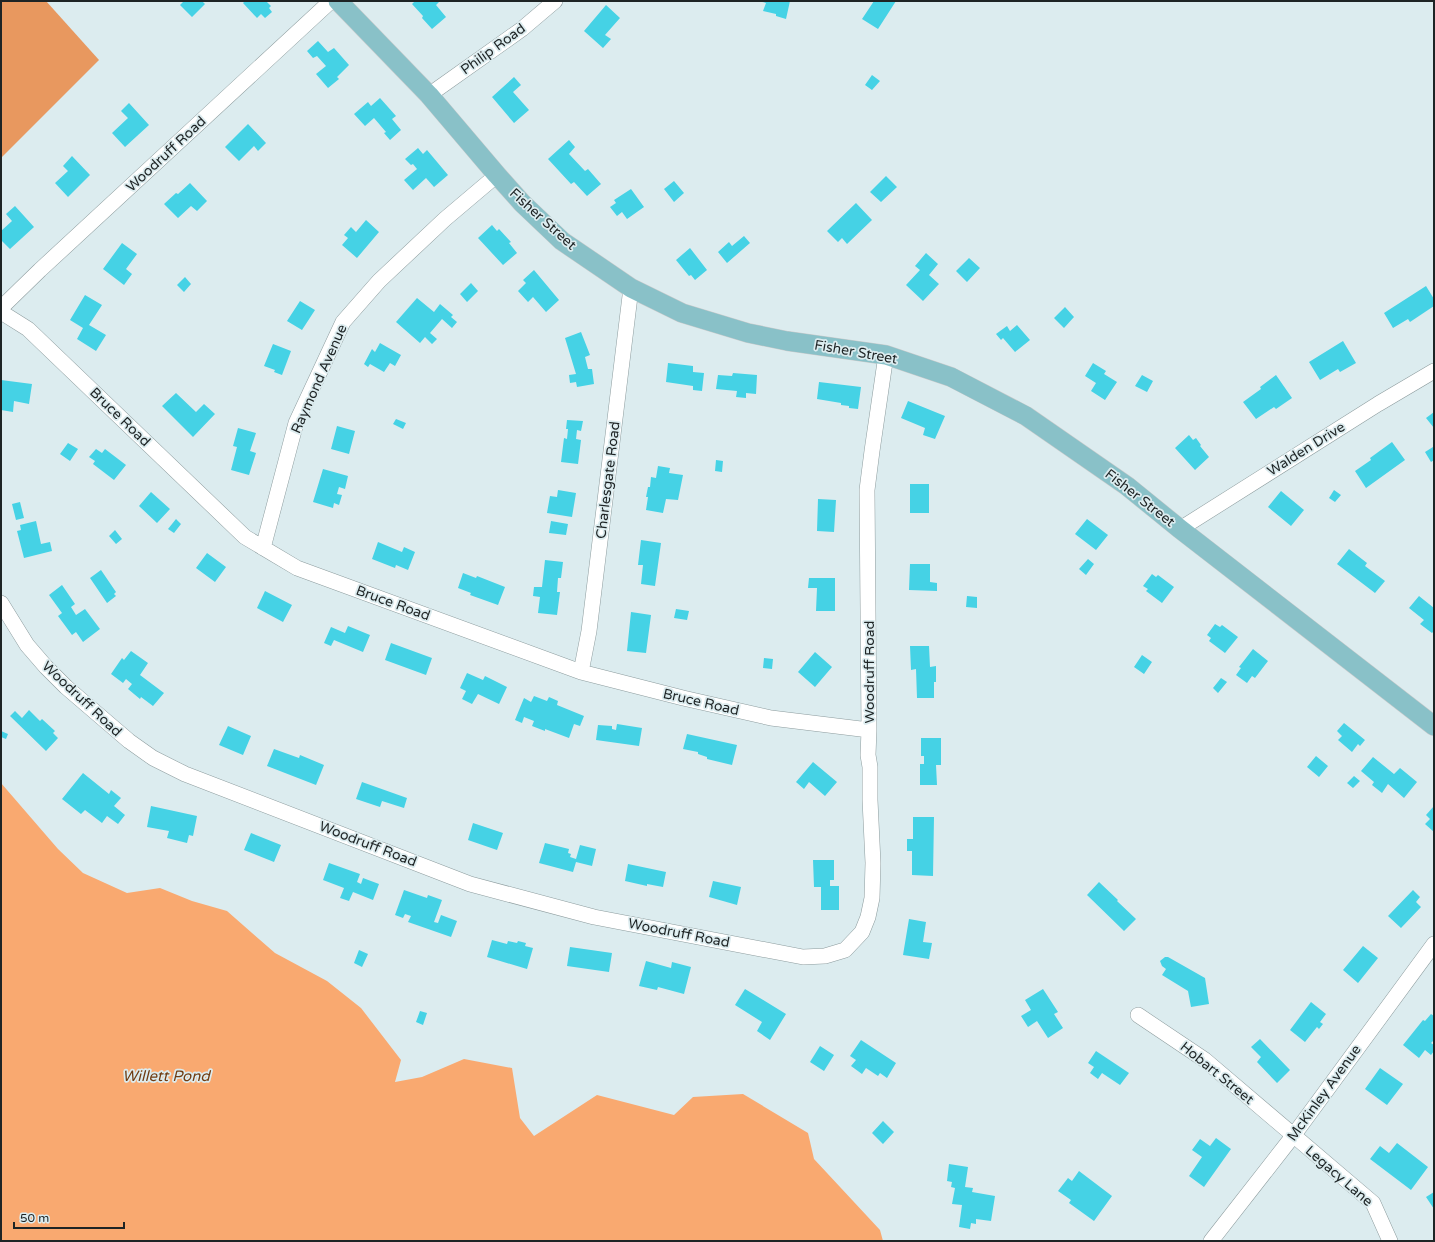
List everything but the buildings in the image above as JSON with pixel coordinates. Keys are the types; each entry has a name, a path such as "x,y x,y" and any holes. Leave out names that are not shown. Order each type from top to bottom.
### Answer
{"main road":[{"name":"Fisher Street","path":"338,1 429,96 522,203 562,240 631,288 682,313 748,333 787,341 886,355 951,377 1026,416 1127,486 1180,529 1434,726"}],"street":[{"name":"Woodruff Road","path":"1,308 40,270 331,1"},
{"name":"Philip Road","path":"429,96 522,28 555,1"},
{"name":"Raymond Avenue","path":"263,548 296,423 343,322 379,281 445,219 497,176"},
{"name":"Charlesgate Road","path":"581,672 589,631 631,288"},
{"name":"Bruce Road","path":"1,312 28,329 245,537 297,568 581,672 683,698 771,718 869,730"},
{"name":"Woodruff Road","path":"1,603 27,645 66,687 129,741 153,758 186,774 470,884 594,917 803,958 825,956 845,950 862,932 868,917 872,898 873,863 870,767 868,755 867,490 886,355"},
{"name":"Walden Drive","path":"1180,529 1378,404 1434,371"},
{"name":"McKinley Avenue","path":"1211,1241 1293,1136 1434,944"},
{"name":"Hobart Street","path":"1138,1015 1205,1060 1293,1136"},
{"name":"Legacy Lane","path":"1293,1136 1373,1203 1390,1241"}],"shaded area":[{"path":"1,1 46,1 99,60 1,158"}],"water":[{"name":"Willett Pond","path":"1,783 58,849 83,873 127,893 160,888 192,901 227,911 275,953 327,981 361,1008 401,1060 395,1082 422,1077 464,1059 512,1068 520,1118 534,1136 597,1095 674,1115 693,1097 743,1094 808,1133 814,1159 880,1230 883,1241 1,1241"}]}
